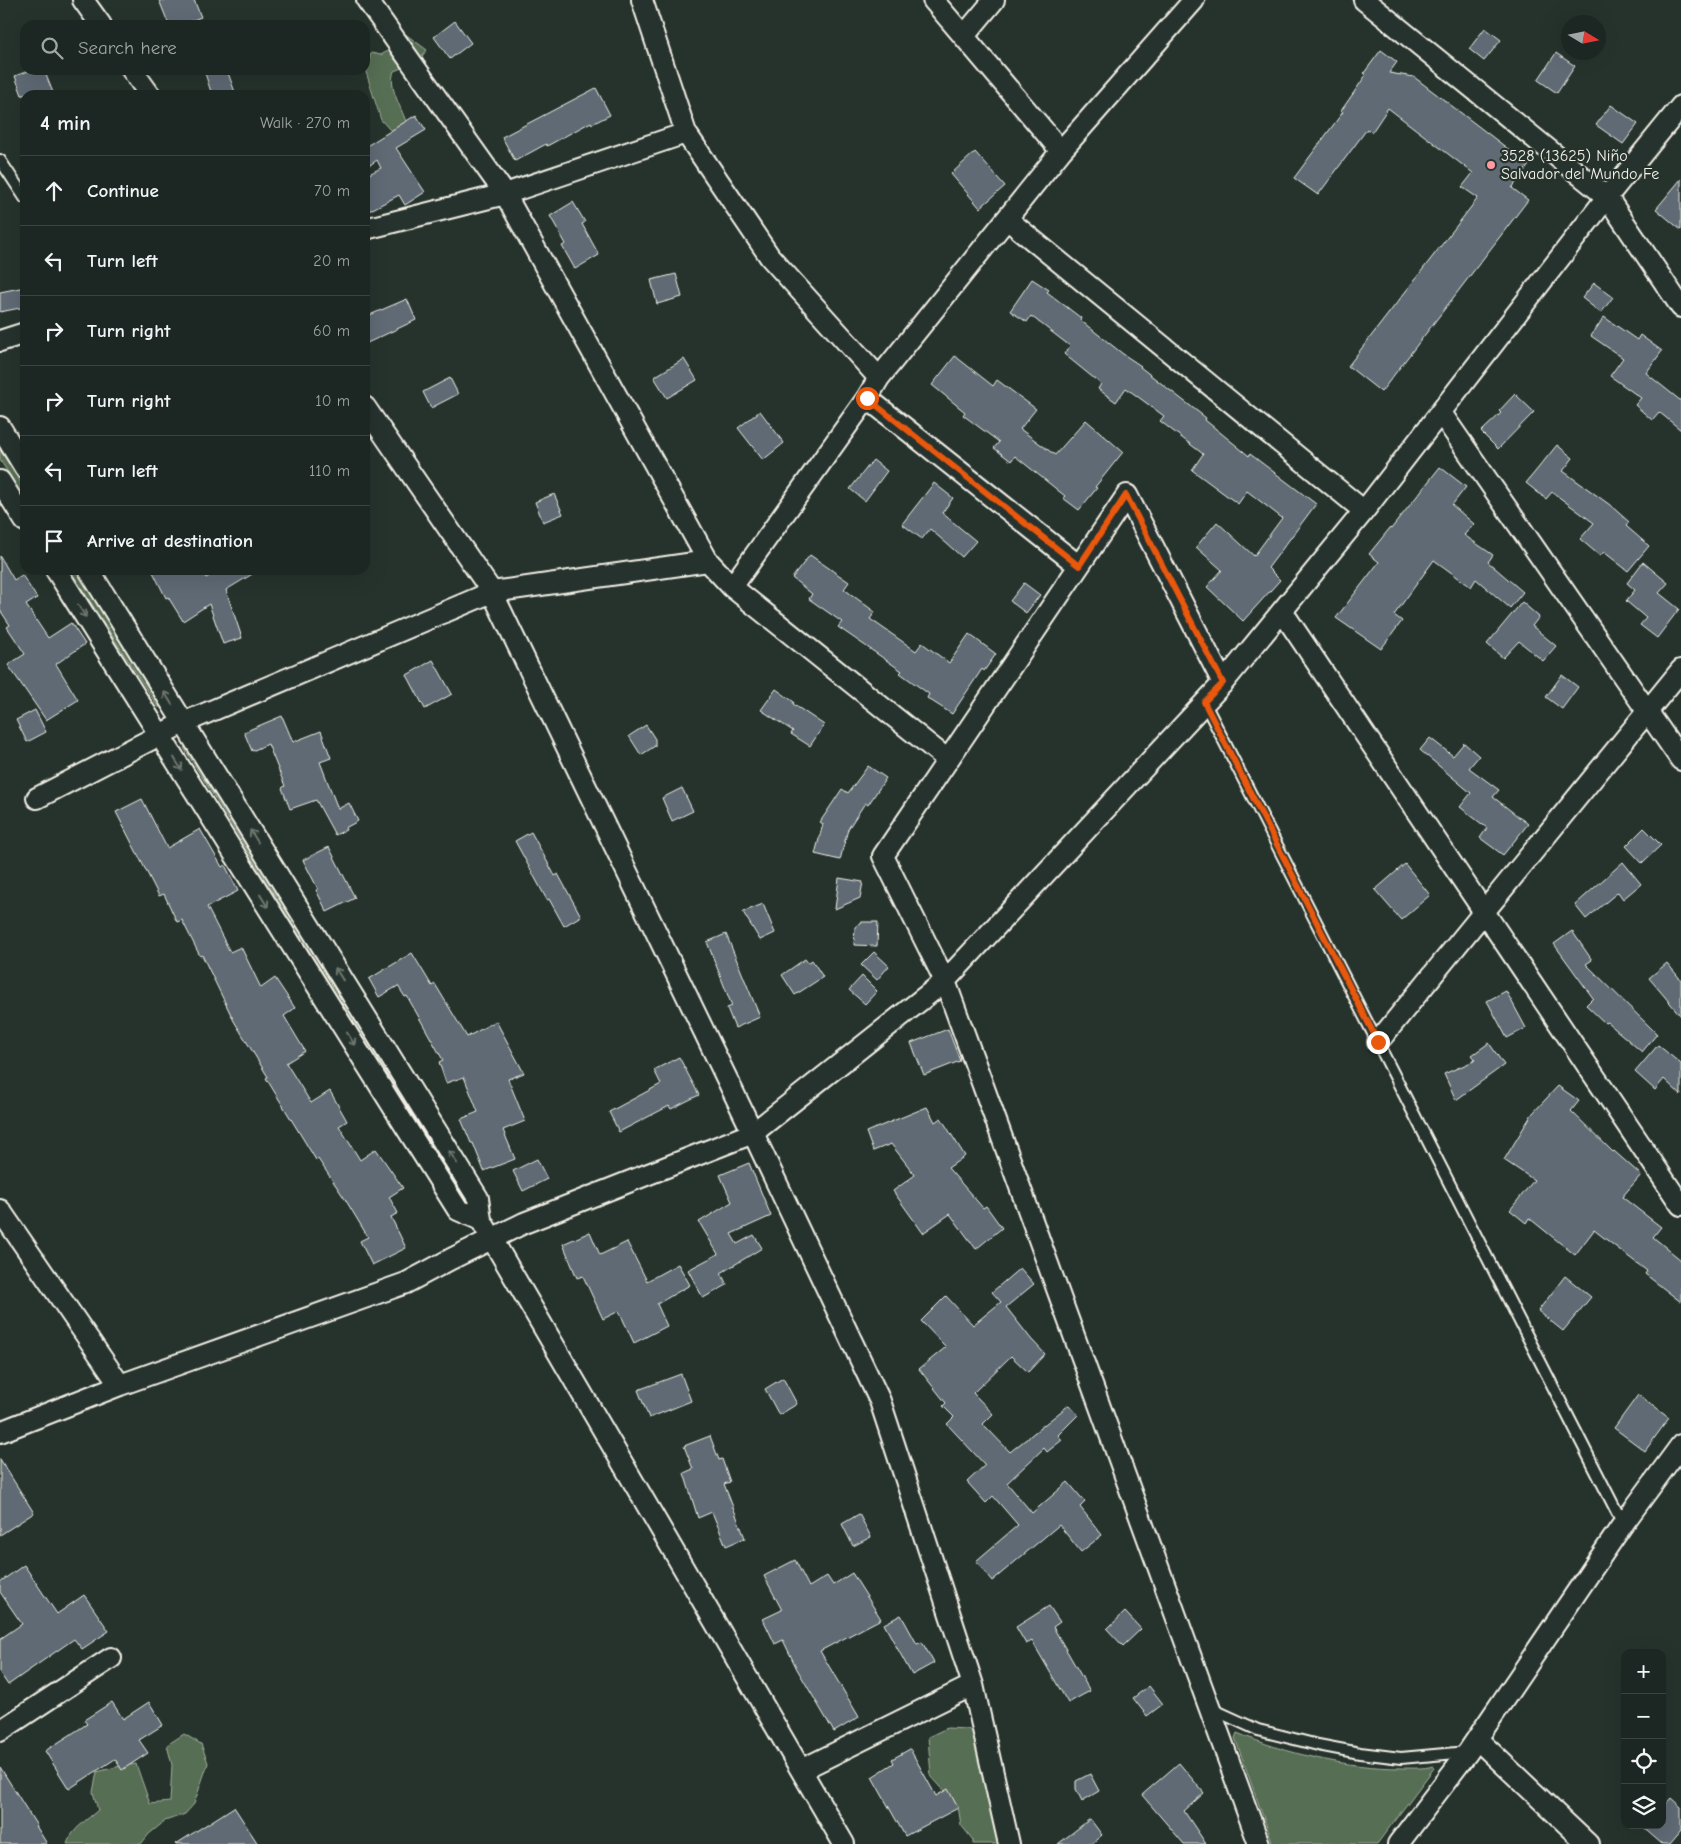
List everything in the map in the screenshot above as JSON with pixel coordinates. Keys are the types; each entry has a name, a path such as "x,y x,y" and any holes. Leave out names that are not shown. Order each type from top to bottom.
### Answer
{"street":[{"path":"84,0 98,20"},
{"path":"367,0 505,194 708,561 732,587 948,760"},
{"path":"642,0 686,133 770,257 879,378"},
{"path":"934,0 1061,151"},
{"path":"964,36 994,0"},
{"path":"732,587 867,398 879,378 1061,151 1194,0"},
{"path":"1364,0 1607,197 1681,307"},
{"path":"136,75 146,90"},
{"path":"0,1432 120,1385 406,1283 524,1223 753,1133 945,981 1223,683 1364,511 1607,197 1681,106"},
{"path":"370,228 505,194 686,133"},
{"path":"1007,219 1364,511"},
{"path":"0,341 20,334"},
{"path":"867,398 1079,566"},
{"path":"1441,413 1681,760"},
{"path":"370,414 492,592 880,1401 973,1685 1009,1844"},
{"path":"0,428 20,460"},
{"path":"0,481 20,513"},
{"path":"1223,683 1126,495 883,856 945,981 1259,1844"},
{"path":"37,798 183,723 492,592 708,561"},
{"path":"59,575 458,1210 481,1220"},
{"path":"91,575 478,1198 481,1220 844,1844"},
{"path":"1282,611 1681,1205"},
{"path":"1378,1042 1681,670"},
{"path":"0,1210 120,1385"},
{"path":"1398,1844 1472,1745 1624,1524 1681,1445"},
{"path":"0,1731 112,1658"},
{"path":"801,1770 973,1685"},
{"path":"1472,1745 1588,1844"}],"lane":[{"path":"0,160 20,190"},
{"path":"1204,702 1624,1524"},
{"path":"1210,1708 1258,1730 1360,1753 1402,1758 1472,1745"}],"green space":[{"path":"393,25 427,50 417,62 394,71 394,90 406,122 391,131 381,120 367,75 370,75 371,53 381,55 389,50"},
{"path":"0,450 20,481 20,491 0,460"},
{"path":"73,575 80,575 163,704 162,707 158,707"},
{"path":"186,744 472,1206 468,1208 184,748"},
{"path":"947,1728 967,1729 986,1737 1009,1844 973,1844 973,1840 961,1825 958,1806 931,1776 928,1737"},
{"path":"1237,1733 1256,1741 1297,1753 1339,1762 1381,1767 1425,1768 1433,1766 1434,1768 1377,1844 1273,1844 1235,1738"},
{"path":"184,1734 201,1744 208,1763 194,1804 185,1814 165,1821 149,1834 141,1844 67,1844 76,1829 98,1810 93,1792 97,1772 136,1764 150,1804 170,1802 172,1765 167,1745"}],"building":[{"path":"159,0 194,0 201,17 194,20 167,20"},
{"path":"455,21 471,43 450,59 434,37"},
{"path":"1485,28 1501,40 1484,61 1469,49"},
{"path":"1381,50 1397,62 1389,73 1414,77 1529,165 1512,188 1528,200 1381,392 1348,366 1478,198 1462,187 1473,173 1388,108 1372,132 1367,129 1318,195 1294,178 1343,112 1341,111 1366,75 1364,73"},
{"path":"1556,53 1561,56 1561,60 1566,60 1575,66 1557,93 1538,80"},
{"path":"20,74 46,75 52,90 20,90 15,76"},
{"path":"206,75 229,75 234,90 210,90"},
{"path":"596,88 610,115 592,124 591,122 515,161 502,137"},
{"path":"1611,105 1638,124 1623,144 1596,125"},
{"path":"416,115 426,130 396,148 425,192 405,205 399,195 370,210 370,174 381,168 377,160 370,165 370,144"},
{"path":"975,152 1005,186 980,208 951,174"},
{"path":"1681,179 1681,230 1656,209"},
{"path":"573,202 585,222 582,224 599,255 575,269 562,246 566,244 550,216"},
{"path":"676,274 682,297 657,304 651,280"},
{"path":"1032,279 1049,290 1047,292 1081,318 1080,320 1206,418 1205,420 1249,456 1250,454 1316,504 1268,568 1280,580 1243,621 1207,587 1222,570 1196,547 1217,522 1254,556 1282,518 1247,491 1238,504 1192,470 1203,454 1160,421 1164,416 1126,388 1116,402 1098,389 1101,384 1064,354 1070,346 1031,316 1027,322 1010,311"},
{"path":"1594,283 1613,297 1601,313 1582,298"},
{"path":"20,288 20,308 0,312 0,292"},
{"path":"407,299 416,320 370,342 370,315"},
{"path":"1604,317 1637,340 1640,335 1662,351 1646,373 1681,401 1681,430 1659,412 1652,420 1635,405 1641,398 1610,376 1623,358 1591,336"},
{"path":"955,356 993,386 997,380 1036,409 1020,429 1055,455 1086,420 1123,452 1079,510 1063,498 1065,496 1015,456 1011,461 994,448 999,442 963,415 965,412 932,385"},
{"path":"684,359 697,380 667,398 654,377"},
{"path":"450,378 458,394 431,408 423,392"},
{"path":"1515,394 1534,412 1498,449 1481,432 1501,413 1499,411"},
{"path":"760,411 784,443 763,460 738,428"},
{"path":"1557,445 1573,458 1563,471 1610,505 1629,522 1626,526 1649,546 1628,571 1604,552 1600,556 1580,539 1594,523 1552,492 1546,499 1526,483"},
{"path":"873,460 887,471 865,501 850,489"},
{"path":"1440,467 1466,487 1452,505 1474,524 1464,535 1493,555 1488,562 1523,592 1510,608 1476,579 1471,587 1434,560 1394,615 1402,621 1381,649 1336,618 1379,562 1369,554"},
{"path":"934,483 953,498 942,513 976,541 962,557 930,529 922,539 902,524"},
{"path":"554,494 563,514 543,522 535,502"},
{"path":"810,555 849,582 844,589 875,612 870,619 916,651 922,643 949,663 969,634 996,654 984,671 982,669 952,714 927,698 929,694 900,673 902,671 838,627 842,622 809,599 812,594 792,578"},
{"path":"0,556 14,580 22,575 37,598 26,605 48,638 71,623 85,644 56,664 78,700 46,720 8,665 25,654 7,627 10,625 0,610"},
{"path":"1643,562 1668,583 1659,593 1679,609 1657,638 1640,625 1646,618 1626,601 1635,590 1627,583"},
{"path":"154,575 204,575 206,578 211,575 251,575 226,590 242,638 223,644 209,604 183,621 168,597 166,598"},
{"path":"1024,583 1040,595 1026,613 1010,601"},
{"path":"1522,602 1539,617 1532,626 1556,646 1543,661 1519,641 1503,658 1487,644"},
{"path":"433,660 452,694 425,709 407,675"},
{"path":"1562,675 1578,687 1562,709 1546,697"},
{"path":"776,689 794,702 793,704 824,725 810,746 791,734 793,731 761,710"},
{"path":"35,710 46,732 27,742 16,720"},
{"path":"282,716 293,742 321,731 331,758 320,762 338,809 349,803 358,821 345,828 346,830 335,835 316,800 290,809 282,788 285,786 268,744 252,751 244,732"},
{"path":"646,725 655,739 655,746 641,755 629,736"},
{"path":"1430,738 1453,756 1464,743 1479,756 1469,768 1499,790 1493,797 1528,824 1503,855 1480,838 1487,828 1460,807 1471,793 1420,750"},
{"path":"868,766 886,778 868,805 865,803 848,829 840,860 815,854 823,824 820,822 842,789 848,793"},
{"path":"682,788 693,811 672,821 662,798"},
{"path":"142,799 167,848 200,829 222,867 225,865 238,891 207,907 230,952 241,947 261,988 275,978 295,1008 284,1016 305,1051 286,1063 311,1103 330,1091 347,1121 339,1126 360,1160 376,1149 403,1188 389,1197 398,1213 391,1217 406,1248 372,1265 360,1241 368,1237 318,1159 316,1160 266,1078 268,1077 234,1021 202,955 200,956 182,920 177,922 164,894 159,896 116,812"},
{"path":"1644,828 1661,845 1642,863 1626,846"},
{"path":"531,832 555,876 558,874 581,916 564,926 549,899 547,900 515,841"},
{"path":"329,847 355,898 327,912 303,860"},
{"path":"1623,862 1641,884 1623,899 1618,892 1586,919 1575,905"},
{"path":"1405,864 1430,895 1401,920 1375,890"},
{"path":"839,878 863,882 860,898 835,909"},
{"path":"763,904 775,933 760,940 743,912"},
{"path":"862,922 878,922 877,946 854,945 855,927"},
{"path":"1572,931 1592,960 1586,964 1657,1034 1642,1052 1607,1022 1605,1023 1586,1005 1593,998 1554,944"},
{"path":"726,934 760,1017 735,1028 727,1008 732,1006 707,942"},
{"path":"874,952 889,966 877,980 861,965"},
{"path":"412,953 432,986 435,984 467,1037 496,1021 524,1073 508,1079 525,1121 503,1130 515,1159 484,1171 461,1119 478,1112 464,1077 446,1083 439,1062 443,1060 407,996 405,997 398,986 379,997 369,979"},
{"path":"805,959 808,963 812,960 823,977 795,995 782,975"},
{"path":"1667,963 1681,980 1681,1016 1649,978"},
{"path":"862,976 877,991 865,1004 849,990"},
{"path":"1506,991 1526,1028 1507,1038 1487,1001"},
{"path":"948,1029 960,1061 924,1075 911,1043"},
{"path":"1489,1043 1504,1065 1456,1100 1444,1074 1476,1060 1472,1055"},
{"path":"1658,1045 1681,1064 1681,1095 1664,1079 1655,1090 1635,1072"},
{"path":"679,1057 699,1095 671,1109 669,1106 619,1132 609,1112 661,1084 654,1070"},
{"path":"1558,1086 1579,1101 1571,1111 1613,1152 1641,1175 1622,1197 1661,1227 1653,1237 1681,1260 1681,1302 1645,1274 1647,1271 1594,1230 1575,1255 1529,1218 1526,1223 1510,1210 1534,1180 1504,1160 1532,1114"},
{"path":"927,1107 935,1122 941,1118 965,1156 948,1168 983,1208 986,1206 1002,1228 976,1249 950,1214 923,1233 893,1191 915,1175 891,1144 873,1151 866,1132"},
{"path":"537,1159 547,1179 523,1191 513,1171"},
{"path":"749,1163 771,1216 731,1234 737,1244 754,1235 762,1248 721,1273 727,1285 703,1298 688,1270 718,1254 699,1222 732,1202 720,1175"},
{"path":"590,1232 600,1255 627,1242 647,1281 678,1264 690,1285 657,1304 667,1326 634,1343 619,1311 603,1319 583,1276 577,1278 563,1244"},
{"path":"1020,1268 1034,1284 1006,1307 1045,1354 1028,1372 1011,1356 973,1393 993,1414 983,1424 1010,1452 1069,1405 1078,1415 1058,1435 1062,1440 1047,1452 1044,1448 1007,1483 1032,1513 1068,1482 1085,1502 1080,1507 1102,1535 1081,1552 1059,1525 992,1581 976,1561 1018,1525 993,1496 986,1503 967,1482 985,1465 947,1424 954,1417 943,1406 946,1403 919,1369 946,1347 921,1321 946,1296 973,1325 1001,1302 992,1292"},
{"path":"1565,1276 1591,1297 1563,1331 1538,1311"},
{"path":"681,1374 691,1401 649,1418 638,1390"},
{"path":"783,1378 797,1404 779,1415 765,1389"},
{"path":"1638,1395 1669,1418 1645,1451 1614,1428"},
{"path":"710,1436 719,1460 722,1459 730,1482 724,1484 745,1538 726,1546 712,1512 698,1518 684,1473 693,1469 684,1446"},
{"path":"0,1459 34,1513 0,1535"},
{"path":"859,1514 871,1537 853,1546 842,1524"},
{"path":"795,1560 809,1587 827,1576 833,1585 852,1573 881,1619 820,1651 859,1717 834,1732 797,1669 783,1640 775,1644 763,1619 782,1610 764,1576"},
{"path":"24,1565 57,1614 84,1595 109,1631 82,1649 74,1639 8,1685 0,1673 0,1639 22,1624 0,1592 0,1582"},
{"path":"1049,1606 1060,1622 1053,1627 1090,1691 1068,1703 1032,1641 1026,1644 1016,1627"},
{"path":"1125,1612 1141,1629 1123,1646 1107,1629"},
{"path":"901,1615 917,1644 922,1642 934,1663 912,1675 884,1624"},
{"path":"1149,1686 1163,1704 1147,1716 1133,1698"},
{"path":"112,1702 123,1719 149,1702 163,1725 139,1740 148,1753 122,1770 115,1759 69,1789 45,1751 87,1724 84,1720"},
{"path":"910,1749 936,1796 948,1789 958,1808 905,1836 872,1777 894,1763 892,1759"},
{"path":"1179,1763 1204,1793 1184,1811 1206,1844 1184,1844 1142,1795"},
{"path":"0,1767 37,1826 47,1844 0,1844"},
{"path":"1090,1774 1099,1791 1082,1801 1076,1789 1076,1781"},
{"path":"1671,1798 1681,1807 1681,1830 1669,1844 1662,1844 1645,1829 1666,1829 1666,1804"},
{"path":"234,1807 258,1844 176,1844"},
{"path":"1090,1819 1102,1835 1091,1844 1058,1844"}],"place":[{"name":"3528 (13625) Niño Salvador del Mundo Fe","path":"1491,165"}],"route":[{"path":"867,398 1079,566 1126,495 1223,683 1204,702 1378,1042"}]}
